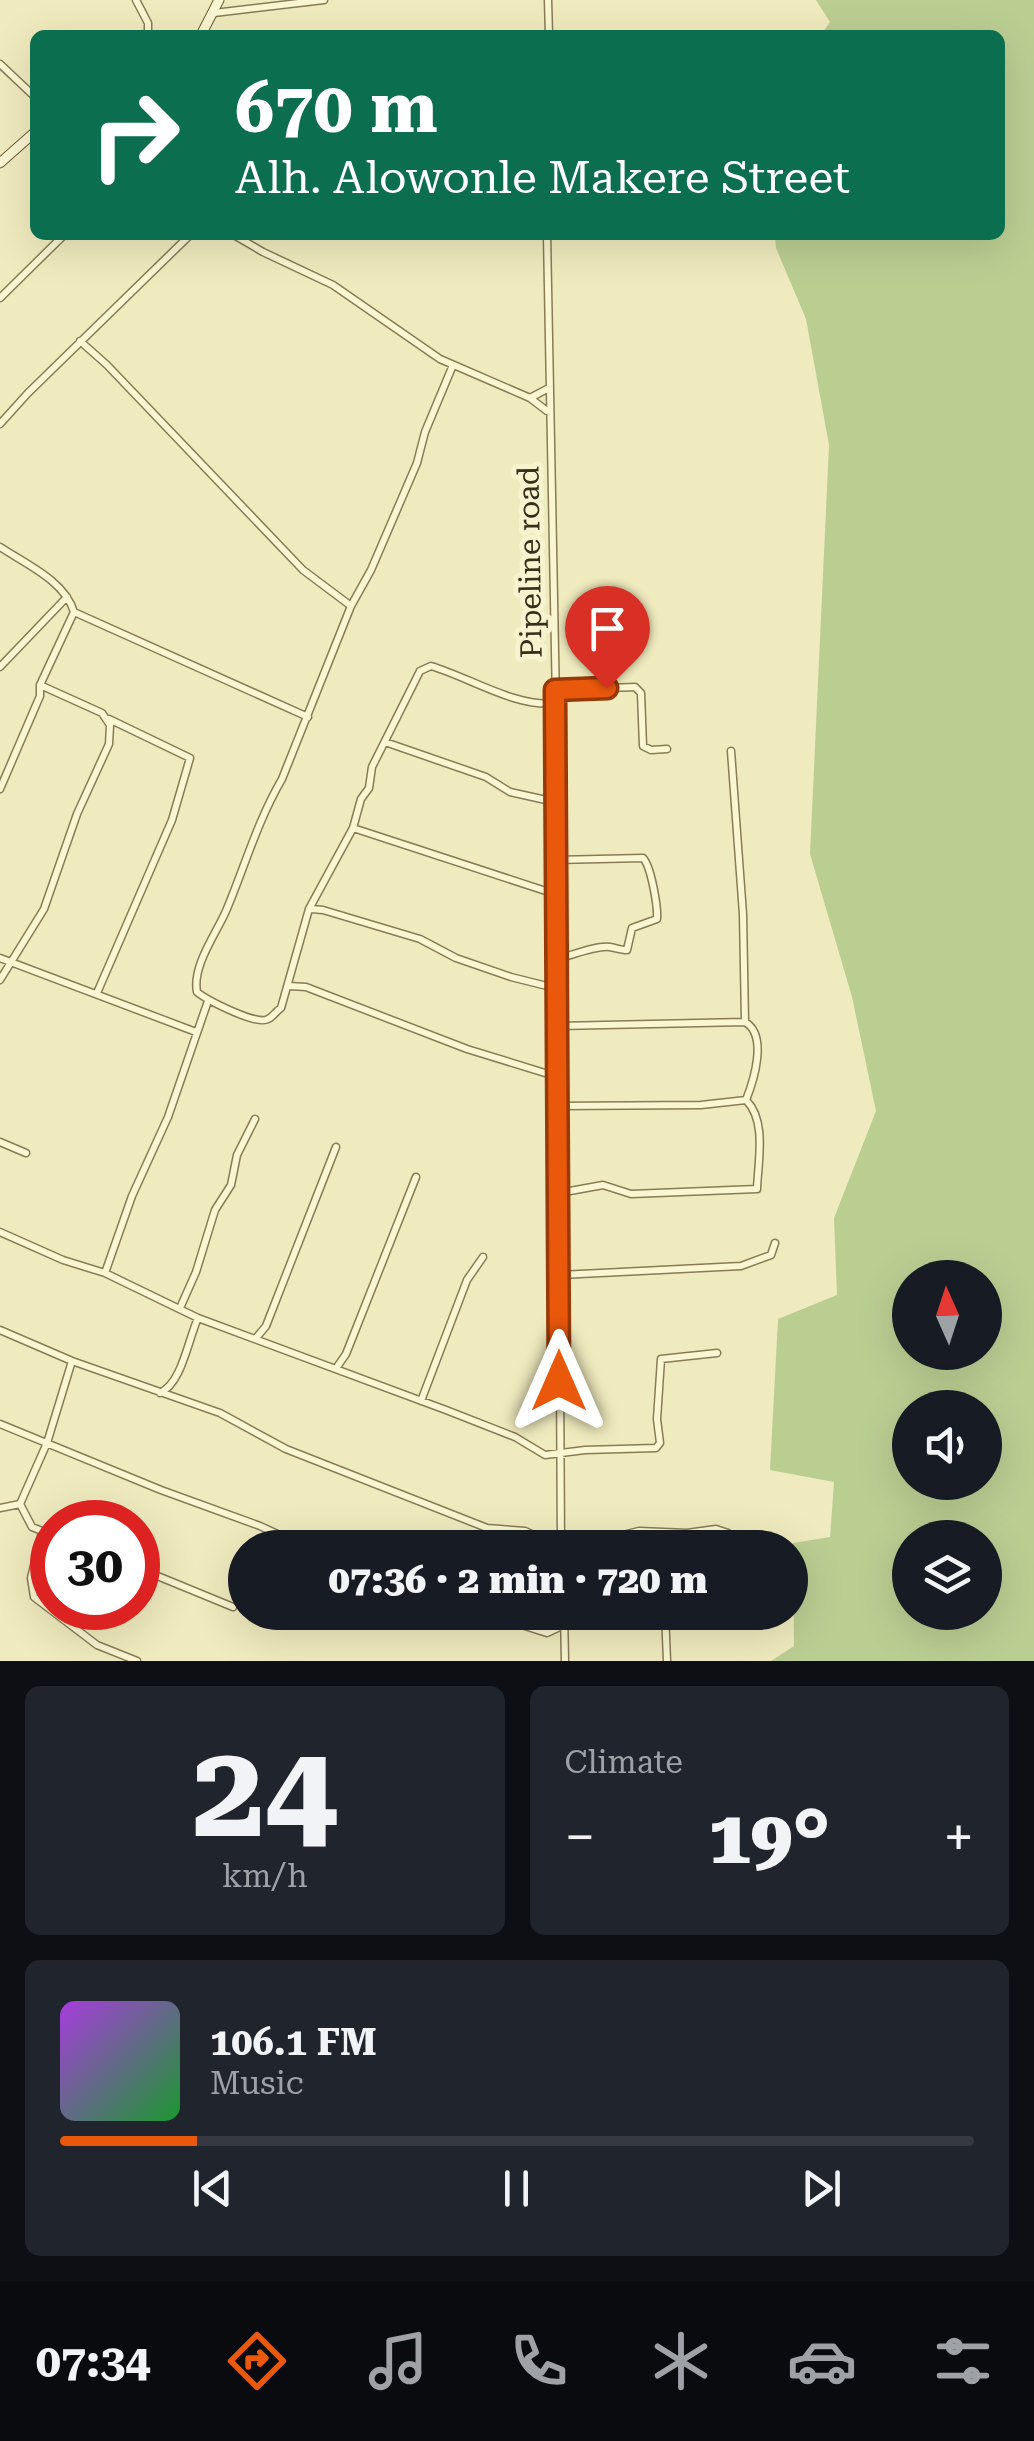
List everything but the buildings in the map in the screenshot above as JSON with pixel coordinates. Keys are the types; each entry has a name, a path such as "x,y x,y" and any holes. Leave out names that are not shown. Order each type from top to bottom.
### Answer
{"street":[{"path":"136,0 148,30"},
{"path":"204,30 219,0"},
{"path":"214,13 324,0"},
{"path":"548,0 549,30"},
{"path":"0,64 30,92"},
{"path":"0,164 30,137"},
{"path":"0,298 59,240"},
{"path":"0,424 185,240"},
{"path":"243,240 334,285 454,365 530,398 548,412"},
{"name":"Pipeline road","path":"546,240 556,703 554,960 558,1026 559,1530"},
{"path":"80,341 108,364 303,570 351,606"},
{"path":"454,365 425,432 417,463 371,570 351,606 282,779 259,821 198,973 196,992 208,1001 264,1021 281,1008 309,910 353,828 361,799 369,788 372,768 420,671 432,666 525,703 556,703"},
{"path":"530,398 549,388"},
{"path":"0,547 53,582 74,612 308,717"},
{"path":"0,667 67,597"},
{"path":"0,789 40,696 40,685 74,612"},
{"path":"40,685 190,758 172,820 96,994"},
{"path":"555,690 635,687 641,693 643,746 667,749"},
{"path":"0,980 44,909 77,814 106,754 108,718"},
{"path":"384,742 486,777 510,792 555,802"},
{"path":"731,751 743,914 745,1022"},
{"path":"353,828 554,894"},
{"path":"554,960 609,946 627,950 632,928 657,918 658,912 652,897 648,860 555,860"},
{"path":"309,910 323,910 411,936 456,958 556,988"},
{"path":"0,958 196,1032"},
{"path":"290,986 306,986 466,1050 558,1077"},
{"path":"105,1273 132,1196 168,1117 208,1001"},
{"path":"558,1026 745,1022 752,1026 758,1040 746,1100"},
{"path":"558,1106 701,1105 746,1100"},
{"path":"558,1193 604,1186 631,1194 757,1189 756,1110 746,1100"},
{"path":"180,1308 215,1210 231,1184 244,1138 256,1119"},
{"path":"0,1142 26,1153"},
{"path":"256,1338 266,1326 336,1147"},
{"path":"336,1368 346,1354 416,1176"},
{"path":"0,1232 63,1260 105,1273 198,1318 515,1437 545,1455 559,1451 656,1448 660,1443 657,1419 661,1359 717,1352"},
{"path":"560,1275 740,1266 771,1256 775,1243"},
{"path":"421,1401 466,1280 482,1257"},
{"path":"159,1394 168,1390 177,1376 198,1318"},
{"path":"0,1330 159,1394 220,1412 286,1450 496,1530"},
{"path":"30,1523 20,1504 47,1443 72,1361"},
{"path":"0,1424 269,1530"},
{"path":"0,1508 20,1504"},
{"path":"160,1577 228,1605"},
{"path":"78,1630 97,1644 136,1661"},
{"path":"564,1630 566,1661"},
{"path":"665,1630 666,1661"}],"green space":[{"path":"816,0 1034,0 1034,1661 771,1661 794,1646 794,1630 808,1630 808,1541 830,1537 834,1482 770,1470 778,1319 837,1295 834,1218 876,1111 852,997 810,854 829,445 806,319 775,240 1005,240 1005,30 824,30 830,22"}],"route":[{"path":"559,1381 555,690 607,688"}]}
